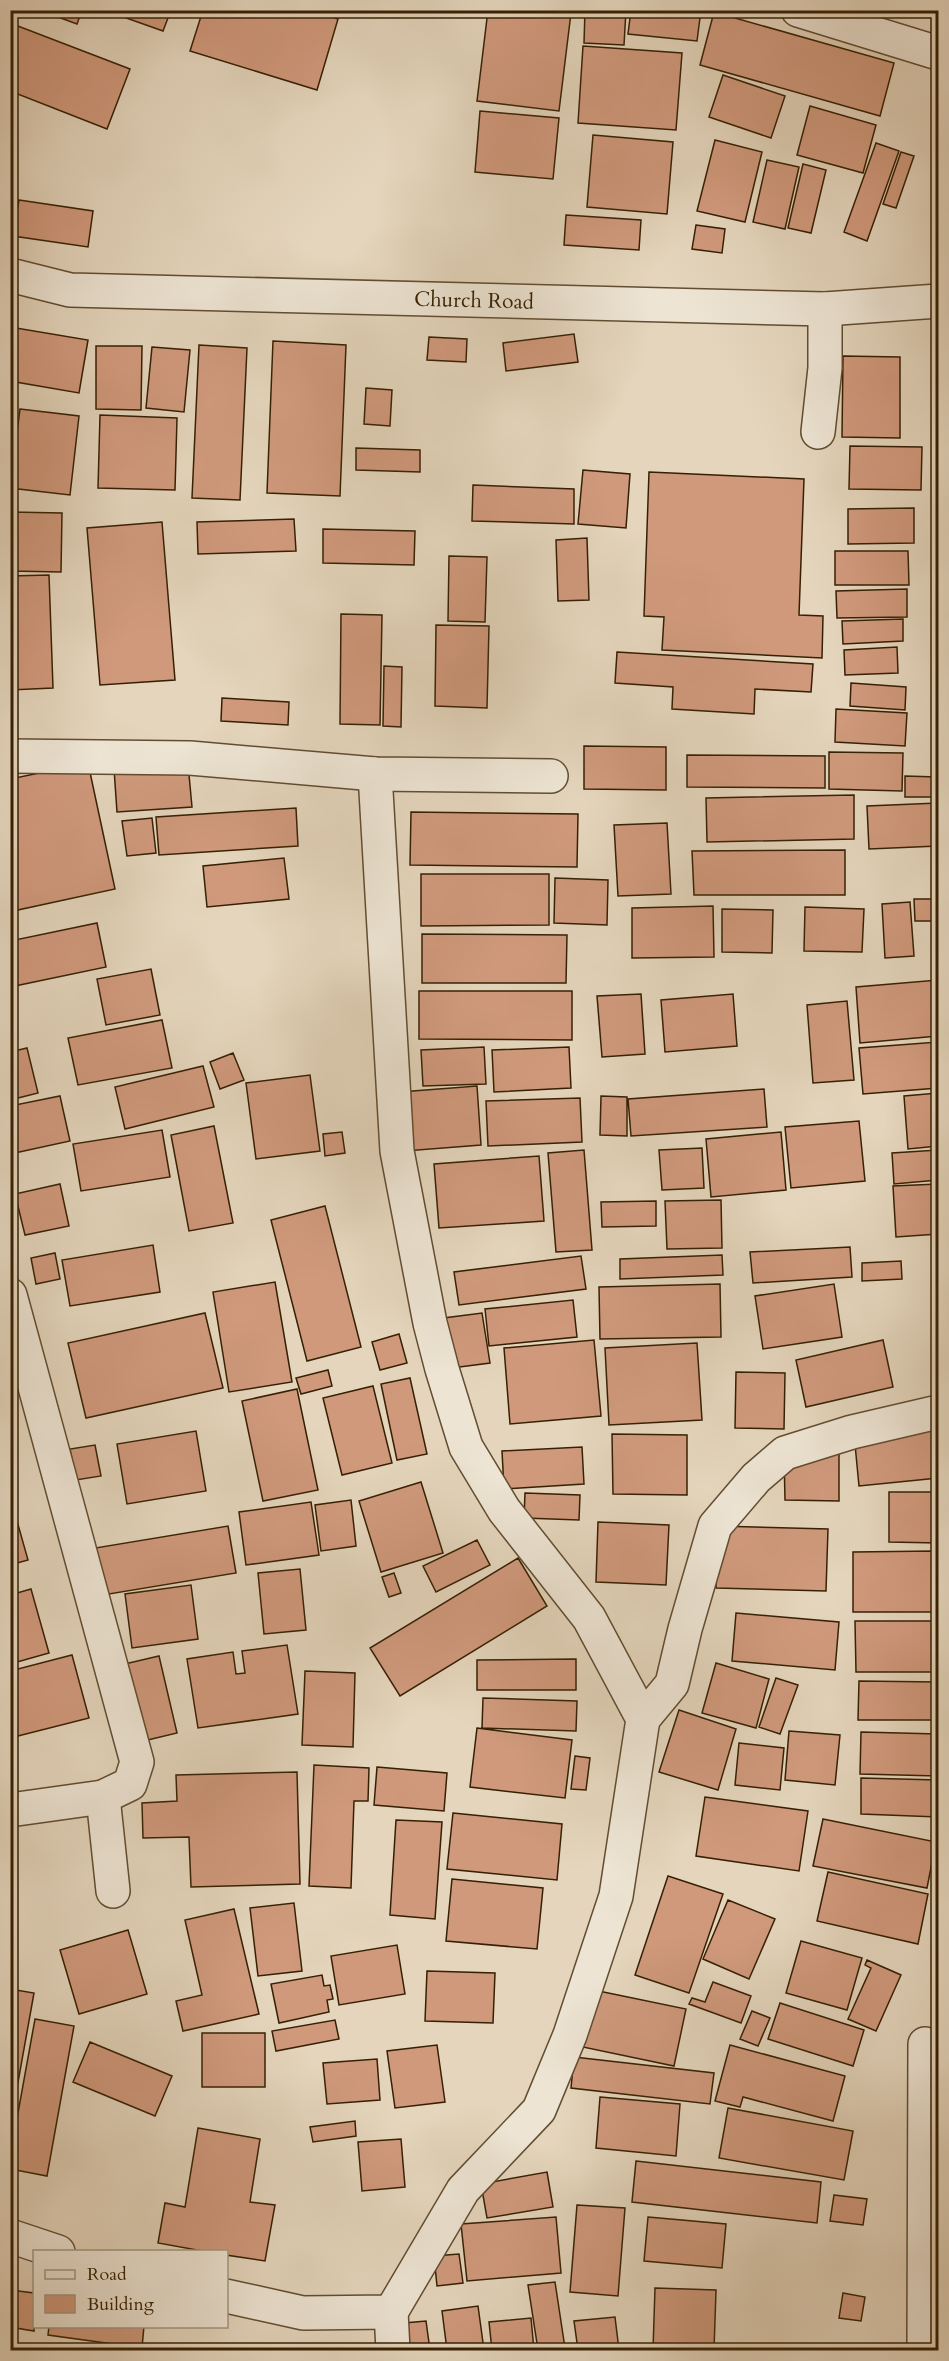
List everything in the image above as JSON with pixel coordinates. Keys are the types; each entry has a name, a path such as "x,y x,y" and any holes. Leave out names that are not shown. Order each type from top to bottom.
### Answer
{"street":[{"path":"798,10 939,53"},
{"name":"Church Road","path":"10,275 70,290 825,309 939,301"},
{"path":"818,432 825,368 825,309"},
{"path":"10,756 190,758 375,774 551,776"},
{"path":"375,774 397,1150 430,1323 442,1369 466,1447 504,1510 589,1618 643,1719"},
{"path":"10,1295 137,1762 130,1784 103,1797 10,1810"},
{"path":"393,2350 391,2313 463,2190 538,2110 570,2035 616,1896 643,1719 672,1684 685,1629 715,1526 756,1478 785,1453 852,1432 939,1413"},
{"path":"103,1797 113,1891"},
{"path":"924,2350 925,2044"},
{"path":"10,2236 52,2250"},
{"path":"228,2296 303,2313 391,2313"}],"building":[{"path":"39,10 82,10 77,24"},
{"path":"116,10 171,10 163,31 115,14"},
{"path":"203,10 310,10 338,19 317,90 190,51"},
{"path":"488,10 548,10 571,13 559,111 477,101"},
{"path":"585,10 626,10 624,45 584,43"},
{"path":"631,10 701,10 697,41 628,34"},
{"path":"714,12 894,63 880,116 700,65"},
{"path":"10,23 130,69 107,129 10,91"},
{"path":"583,46 682,53 676,130 578,123"},
{"path":"723,75 785,96 771,138 709,117"},
{"path":"810,106 876,125 863,173 797,155"},
{"path":"480,111 559,118 553,179 475,172"},
{"path":"593,135 673,142 667,214 587,207"},
{"path":"715,140 762,152 745,222 697,211"},
{"path":"876,143 899,151 867,241 844,232"},
{"path":"901,152 914,156 896,208 883,204"},
{"path":"767,160 799,167 785,229 753,222"},
{"path":"803,164 826,170 811,233 788,228"},
{"path":"19,200 93,211 88,247 13,236"},
{"path":"566,215 641,220 639,250 564,245"},
{"path":"696,225 725,229 722,253 692,249"},
{"path":"10,327 88,340 79,393 10,381"},
{"path":"574,334 578,362 506,371 503,343"},
{"path":"429,337 467,339 466,362 427,360"},
{"path":"273,341 346,345 340,496 267,493"},
{"path":"199,345 247,348 240,500 192,498"},
{"path":"96,346 142,346 141,410 96,409"},
{"path":"152,347 190,350 184,412 146,408"},
{"path":"843,356 900,357 900,438 842,437"},
{"path":"366,388 392,390 390,426 364,424"},
{"path":"20,409 79,416 70,495 10,488"},
{"path":"100,415 177,418 175,490 98,488"},
{"path":"850,446 922,447 921,490 849,489"},
{"path":"356,448 420,450 420,472 356,470"},
{"path":"583,470 630,474 626,528 578,524"},
{"path":"649,472 804,479 799,615 823,616 822,658 662,650 664,617 644,616"},
{"path":"473,485 574,489 574,524 472,521"},
{"path":"914,508 914,543 848,544 848,509"},
{"path":"10,512 62,513 61,572 10,571"},
{"path":"294,519 296,551 198,554 197,522"},
{"path":"162,522 175,680 100,685 87,528"},
{"path":"323,529 415,531 414,565 323,563"},
{"path":"587,538 589,600 558,601 556,540"},
{"path":"835,551 908,551 909,585 835,585"},
{"path":"449,556 487,557 485,622 448,621"},
{"path":"49,575 53,688 10,690 10,576"},
{"path":"907,589 907,617 837,618 836,591"},
{"path":"341,614 382,615 380,725 340,724"},
{"path":"903,619 903,641 843,644 842,621"},
{"path":"436,625 489,626 487,708 435,706"},
{"path":"897,647 898,673 845,675 844,650"},
{"path":"617,652 813,664 811,692 755,689 754,714 672,709 673,687 615,683"},
{"path":"384,666 402,667 401,727 383,726"},
{"path":"851,683 906,687 905,710 850,706"},
{"path":"222,698 289,702 288,725 221,721"},
{"path":"836,709 907,713 905,746 835,742"},
{"path":"584,746 666,747 666,790 584,789"},
{"path":"829,752 903,753 902,791 829,789"},
{"path":"687,755 825,756 825,788 687,787"},
{"path":"88,763 115,889 13,911 10,900 10,779"},
{"path":"188,764 192,807 117,812 114,769"},
{"path":"905,776 937,777 936,797 905,797"},
{"path":"854,795 854,839 707,842 706,798"},
{"path":"938,803 938,846 869,849 867,806"},
{"path":"296,808 298,846 159,855 156,817"},
{"path":"411,812 578,814 577,867 410,865"},
{"path":"152,818 156,853 127,856 122,821"},
{"path":"667,823 671,894 618,896 614,825"},
{"path":"845,850 845,895 694,895 692,851"},
{"path":"284,858 289,899 207,907 203,866"},
{"path":"421,874 549,874 549,925 421,926"},
{"path":"555,878 608,880 607,925 554,923"},
{"path":"914,899 933,899 934,921 915,921"},
{"path":"910,902 914,956 885,958 882,904"},
{"path":"713,906 714,957 632,958 632,908"},
{"path":"805,907 864,909 862,952 804,951"},
{"path":"722,909 773,910 772,953 722,952"},
{"path":"97,923 106,967 10,987 10,941"},
{"path":"422,934 567,935 566,983 422,983"},
{"path":"151,969 160,1015 106,1025 97,979"},
{"path":"938,980 938,1036 860,1043 856,987"},
{"path":"419,991 572,991 572,1040 419,1039"},
{"path":"641,994 645,1054 602,1057 597,996"},
{"path":"733,994 737,1046 665,1052 661,1000"},
{"path":"847,1001 854,1080 813,1083 807,1005"},
{"path":"162,1020 172,1068 78,1085 68,1038"},
{"path":"938,1042 938,1088 863,1094 859,1048"},
{"path":"484,1047 486,1084 423,1086 421,1050"},
{"path":"569,1047 571,1088 494,1092 492,1050"},
{"path":"27,1048 38,1093 10,1100 10,1052"},
{"path":"233,1053 244,1080 220,1089 210,1062"},
{"path":"203,1066 214,1107 125,1129 115,1087"},
{"path":"310,1075 320,1151 256,1159 246,1083"},
{"path":"477,1086 481,1145 405,1151 400,1092"},
{"path":"764,1089 767,1127 631,1136 628,1099"},
{"path":"938,1093 938,1146 908,1149 904,1096"},
{"path":"60,1096 70,1141 10,1154 10,1106"},
{"path":"601,1096 627,1097 627,1136 600,1135"},
{"path":"580,1098 582,1142 488,1146 486,1101"},
{"path":"859,1121 865,1181 791,1188 785,1127"},
{"path":"214,1126 233,1223 189,1231 171,1135"},
{"path":"162,1130 170,1177 81,1191 73,1144"},
{"path":"342,1132 345,1153 325,1156 323,1134"},
{"path":"781,1132 786,1190 711,1197 706,1139"},
{"path":"702,1148 704,1188 662,1190 659,1150"},
{"path":"584,1150 592,1250 556,1252 548,1153"},
{"path":"938,1150 938,1180 894,1184 892,1153"},
{"path":"539,1156 544,1221 439,1228 434,1164"},
{"path":"60,1184 69,1226 25,1235 15,1194"},
{"path":"938,1184 938,1234 896,1237 893,1186"},
{"path":"721,1200 722,1248 667,1249 665,1201"},
{"path":"656,1201 656,1226 602,1227 601,1202"},
{"path":"325,1206 361,1347 307,1361 271,1220"},
{"path":"153,1245 160,1292 70,1306 62,1260"},
{"path":"850,1247 852,1277 753,1283 750,1252"},
{"path":"55,1253 60,1279 36,1284 31,1258"},
{"path":"722,1255 723,1275 620,1279 620,1259"},
{"path":"581,1256 586,1289 459,1305 454,1272"},
{"path":"901,1261 902,1279 862,1281 862,1263"},
{"path":"275,1282 292,1382 229,1392 213,1292"},
{"path":"720,1284 721,1337 600,1339 599,1287"},
{"path":"834,1284 842,1337 763,1349 755,1296"},
{"path":"573,1300 577,1337 489,1346 485,1309"},
{"path":"205,1313 223,1388 86,1418 68,1343"},
{"path":"482,1313 490,1363 444,1369 436,1319"},
{"path":"399,1334 407,1363 380,1370 372,1342"},
{"path":"594,1340 601,1416 510,1424 504,1348"},
{"path":"883,1340 893,1387 806,1407 796,1360"},
{"path":"697,1343 702,1420 609,1425 605,1348"},
{"path":"328,1370 332,1386 301,1394 296,1378"},
{"path":"736,1372 785,1373 784,1429 735,1428"},
{"path":"410,1378 427,1454 397,1460 381,1384"},
{"path":"373,1386 392,1463 342,1475 323,1398"},
{"path":"297,1389 318,1490 263,1501 242,1401"},
{"path":"937,1426 938,1478 859,1486 854,1434"},
{"path":"196,1431 206,1491 127,1504 117,1444"},
{"path":"612,1434 687,1435 687,1495 613,1494"},
{"path":"95,1445 101,1476 76,1480 70,1449"},
{"path":"582,1447 584,1484 504,1489 502,1451"},
{"path":"784,1454 839,1454 839,1501 785,1500"},
{"path":"421,1482 443,1553 381,1572 359,1501"},
{"path":"889,1492 938,1492 938,1543 889,1542"},
{"path":"525,1493 580,1495 579,1520 524,1518"},
{"path":"351,1500 356,1546 321,1551 315,1505"},
{"path":"311,1502 319,1555 246,1565 239,1512"},
{"path":"17,1521 28,1560 10,1565 10,1522"},
{"path":"598,1522 669,1525 666,1585 596,1582"},
{"path":"228,1526 236,1573 91,1597 83,1550"},
{"path":"717,1526 828,1529 826,1591 716,1588"},
{"path":"477,1540 490,1565 436,1592 423,1566"},
{"path":"934,1551 934,1612 853,1612 853,1552"},
{"path":"518,1558 547,1606 400,1696 370,1648"},
{"path":"300,1569 306,1630 264,1634 258,1573"},
{"path":"394,1573 401,1593 389,1597 382,1577"},
{"path":"191,1585 198,1639 132,1648 125,1594"},
{"path":"31,1589 49,1653 10,1664 10,1595"},
{"path":"736,1613 839,1622 835,1670 732,1661"},
{"path":"855,1621 937,1621 937,1672 856,1672"},
{"path":"287,1645 298,1714 198,1728 187,1659 233,1652 236,1674 245,1673 242,1651"},
{"path":"72,1655 89,1718 10,1738 10,1671"},
{"path":"159,1656 177,1733 135,1743 116,1666"},
{"path":"576,1659 576,1690 477,1690 477,1660"},
{"path":"716,1663 769,1679 756,1728 702,1713"},
{"path":"305,1671 355,1673 353,1747 302,1745"},
{"path":"776,1678 798,1685 780,1734 759,1727"},
{"path":"859,1681 938,1682 938,1720 858,1720"},
{"path":"483,1698 577,1701 576,1731 482,1728"},
{"path":"679,1710 736,1729 718,1790 659,1772"},
{"path":"477,1728 572,1740 565,1798 470,1787"},
{"path":"789,1731 840,1735 835,1785 785,1780"},
{"path":"861,1732 938,1734 938,1776 860,1774"},
{"path":"739,1743 784,1748 780,1790 735,1785"},
{"path":"575,1756 590,1758 586,1790 571,1789"},
{"path":"314,1765 369,1768 368,1801 354,1801 351,1888 309,1886"},
{"path":"377,1767 447,1773 444,1811 374,1805"},
{"path":"297,1772 300,1884 191,1887 189,1837 143,1838 142,1803 177,1801 176,1775"},
{"path":"861,1778 938,1780 938,1817 861,1814"},
{"path":"705,1797 808,1811 799,1871 696,1856"},
{"path":"453,1813 562,1824 557,1880 447,1869"},
{"path":"823,1819 936,1842 927,1888 813,1866"},
{"path":"396,1820 442,1822 435,1919 390,1915"},
{"path":"828,1872 928,1894 918,1944 817,1921"},
{"path":"668,1876 723,1894 689,1993 635,1975"},
{"path":"452,1879 543,1888 537,1949 446,1941"},
{"path":"728,1900 775,1919 749,1979 703,1959"},
{"path":"294,1903 302,1971 258,1976 250,1908"},
{"path":"234,1909 259,2014 183,2031 176,2001 202,1995 185,1920"},
{"path":"128,1930 147,1994 79,2014 60,1950"},
{"path":"801,1941 862,1958 847,2010 786,1993"},
{"path":"397,1945 405,1994 339,2005 331,1956"},
{"path":"867,1960 901,1975 876,2031 848,2019 871,1968 865,1965"},
{"path":"427,1971 495,1973 493,2023 425,2021"},
{"path":"322,1975 324,1986 330,1985 333,1999 327,2000 329,2012 279,2023 271,1984"},
{"path":"713,1982 751,1996 741,2023 689,2004 692,1998 705,2002"},
{"path":"10,1989 34,1993 10,2127"},
{"path":"589,1989 686,2009 674,2066 578,2046"},
{"path":"780,2003 864,2030 853,2066 768,2039"},
{"path":"752,2011 770,2018 758,2046 740,2039"},
{"path":"35,2019 74,2026 47,2176 10,2169 10,2157"},
{"path":"335,2020 339,2039 276,2051 272,2031"},
{"path":"202,2033 265,2033 265,2087 202,2087"},
{"path":"90,2042 172,2076 155,2116 73,2082"},
{"path":"437,2045 445,2102 395,2108 387,2051"},
{"path":"730,2045 845,2076 833,2121 743,2097 740,2107 715,2101"},
{"path":"574,2057 714,2073 710,2104 571,2088"},
{"path":"377,2059 380,2100 327,2104 323,2063"},
{"path":"600,2097 680,2104 676,2156 596,2148"},
{"path":"728,2108 853,2131 844,2180 719,2158"},
{"path":"355,2121 356,2136 313,2142 310,2127"},
{"path":"198,2128 260,2139 250,2202 275,2205 265,2261 228,2255 228,2250 197,2250 158,2243 165,2203 185,2207"},
{"path":"401,2139 405,2187 362,2191 358,2142"},
{"path":"636,2161 821,2182 817,2223 632,2202"},
{"path":"547,2172 553,2207 487,2218 481,2184"},
{"path":"834,2195 867,2199 863,2225 830,2221"},
{"path":"577,2205 625,2208 618,2296 570,2292"},
{"path":"556,2217 561,2273 467,2281 461,2224"},
{"path":"648,2217 726,2224 722,2268 644,2261"},
{"path":"459,2254 463,2283 437,2286 434,2256"},
{"path":"555,2282 565,2348 538,2350 528,2285"},
{"path":"655,2288 716,2290 714,2350 653,2350"},
{"path":"10,2290 33,2293 34,2331 10,2327"},
{"path":"843,2293 865,2297 861,2321 839,2318"},
{"path":"478,2306 484,2350 447,2350 442,2311"},
{"path":"615,2317 619,2350 578,2350 574,2321"},
{"path":"531,2318 534,2350 492,2350 489,2322"},
{"path":"426,2321 430,2350 407,2350 404,2323"},
{"path":"49,2328 144,2328 142,2348 48,2335"}]}
